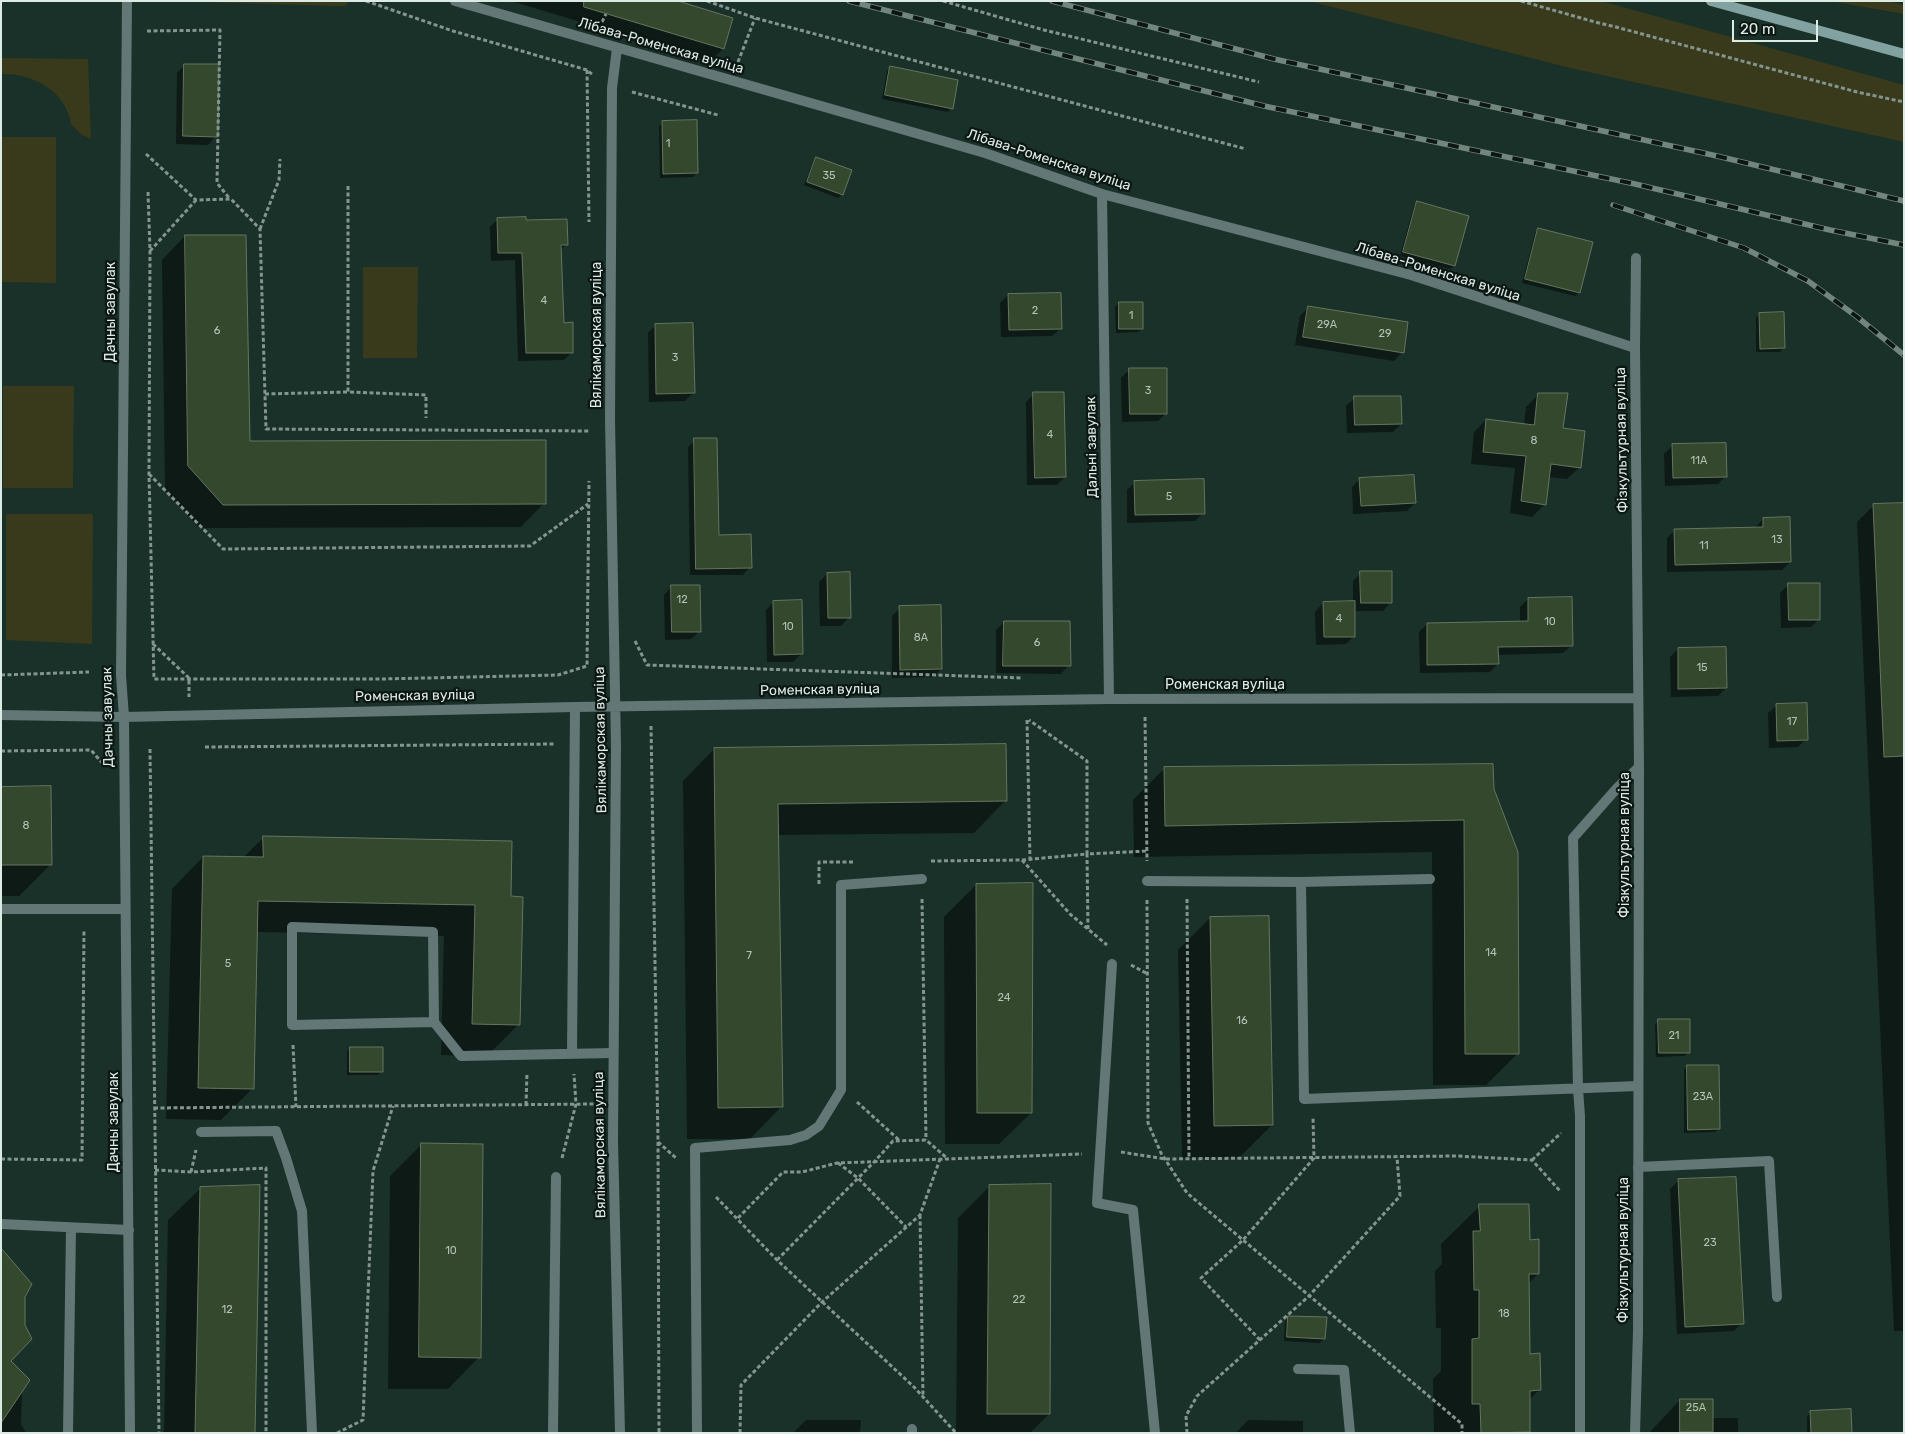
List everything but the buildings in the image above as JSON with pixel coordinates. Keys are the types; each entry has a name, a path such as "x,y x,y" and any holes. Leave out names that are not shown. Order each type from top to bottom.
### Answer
{"main road":[{"path":"1712,1 1904,54"}],"street":[{"name":"Дачны завулак","path":"127,1 121,675 124,717 130,1433"},
{"name":"Лібава-Роменская вуліца","path":"455,1 985,153 1102,194 1411,275 1635,348"},
{"name":"Вялікаморская вуліца","path":"617,48 612,88 610,419 616,747 613,1102 620,1433"},
{"name":"Дальні завулак","path":"1102,194 1109,700"},
{"name":"Фізкультурная вуліца","path":"1635,1433 1638,1331 1639,767 1635,348 1636,258"},
{"name":"Роменская вуліца","path":"1,715 124,717 575,707 1144,699 1638,698"},
{"path":"572,1054 575,707"},
{"path":"1580,1433 1580,1116 1573,838 1639,767"},
{"path":"697,1433 695,1148 790,1140 806,1135 819,1126 841,1090 841,885 922,879"},
{"path":"1147,881 1301,882 1430,879"},
{"path":"1301,882 1304,1099 1638,1086"},
{"path":"1,909 125,909"},
{"path":"434,1022 292,1025 292,927 433,932 434,1022 461,1056 613,1053"},
{"path":"1112,964 1097,1203 1133,1210 1155,1433"},
{"path":"200,1132 276,1131 302,1211 312,1433"},
{"path":"1638,1167 1769,1161 1777,1298"},
{"path":"553,1433 556,1177"},
{"path":"1,1224 129,1230"},
{"path":"68,1433 71,1228"},
{"path":"1298,1369 1344,1370 1350,1433"}],"path":[{"path":"366,1 453,31 587,70 612,88 718,115"},
{"path":"707,1 755,18 1246,150"},
{"path":"943,1 1054,32 1259,82"},
{"path":"1521,1 1858,92 1904,102"},
{"path":"602,23 606,14"},
{"path":"736,68 755,18"},
{"path":"146,25 146,41"},
{"path":"146,31 220,30 217,183 260,229"},
{"path":"146,145 147,164"},
{"path":"146,154 196,200 231,199"},
{"path":"280,159 280,180 260,229 266,429 591,431"},
{"path":"147,183 150,251 149,474 154,679 382,679 558,676 587,666"},
{"path":"348,186 348,392"},
{"path":"150,251 196,200"},
{"path":"265,394 348,392 426,395 426,418"},
{"path":"149,474 224,549 530,546 588,503"},
{"path":"633,638 647,665 1030,678"},
{"path":"153,643 189,678 188,715"},
{"path":"1,675 89,672"},
{"path":"1144,699 1146,723 1148,1123 1165,1159 1187,1193 1462,1424 1462,1433"},
{"path":"1017,719 1027,719 1087,762 1088,929"},
{"path":"1027,719 1030,859"},
{"path":"659,1433 658,1141 651,725 660,724"},
{"path":"205,747 574,744"},
{"path":"150,749 159,1433"},
{"path":"1,751 91,750 106,767"},
{"path":"922,861 1022,860 1147,851"},
{"path":"1022,860 1070,914 1108,946"},
{"path":"819,892 819,862 856,862"},
{"path":"922,879 926,1140"},
{"path":"1186,881 1189,1159"},
{"path":"1,1159 82,1160 84,909"},
{"path":"1129,963 1136,969 1148,974"},
{"path":"292,1025 296,1107"},
{"path":"526,1105 527,1054"},
{"path":"556,1177 576,1104 572,1054"},
{"path":"841,1090 846,1091 899,1141"},
{"path":"1260,1340 1201,1278 1243,1240 1314,1158 1312,1099"},
{"path":"154,1108 526,1105 613,1102"},
{"path":"337,1433 363,1420 373,1171 393,1106"},
{"path":"1532,1160 1580,1116"},
{"path":"777,1260 875,1162 893,1141 926,1140 948,1159"},
{"path":"658,1141 738,1218 777,1260 923,1396 956,1433"},
{"path":"738,1218 783,1172 802,1172 837,1163 1115,1152 1165,1159 1456,1156 1532,1160 1581,1212"},
{"path":"1187,1433 1186,1416 1197,1396 1309,1296 1400,1196 1397,1157"},
{"path":"923,1396 920,1215 940,1159"},
{"path":"837,1163 858,1178 906,1227"},
{"path":"155,1170 191,1172 266,1168 266,1433"},
{"path":"740,1433 741,1385 822,1303 920,1215"}],"green space":[{"path":"166,1 347,1 348,3 345,6 338,6"},
{"path":"1309,1 1601,1 1904,85 1904,142 1566,67"},
{"path":"1830,1 1889,1 1904,5 1904,14"},
{"path":"1,58 88,59 91,139 82,135 71,124 68,112 62,102 46,86 25,77 1,74"},
{"path":"1,137 56,137 56,283 1,282"},
{"path":"363,267 418,267 417,358 363,358"},
{"path":"3,386 74,386 73,488 3,488"},
{"path":"6,514 93,514 92,644 6,640"}],"railway":[{"path":"849,1 1264,106 1635,184 1830,230 1904,245"},
{"path":"1052,1 1274,59 1717,156 1904,201"},
{"path":"1613,205 1744,248 1808,281 1856,316 1904,355"}]}
